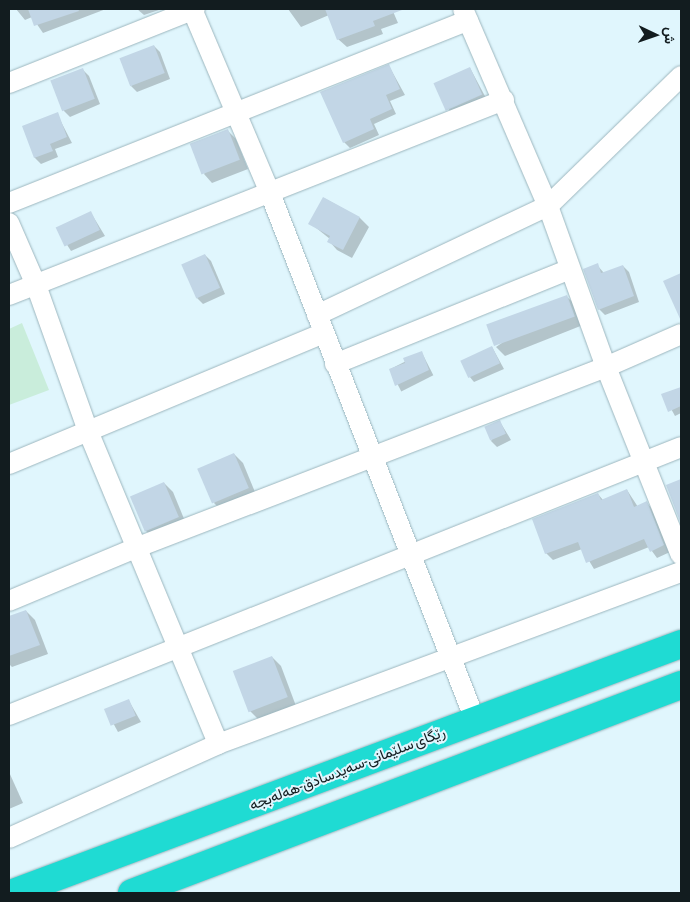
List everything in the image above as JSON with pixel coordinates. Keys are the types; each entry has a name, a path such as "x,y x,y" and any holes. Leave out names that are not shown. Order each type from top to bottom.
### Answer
{"highway":[{"name":"رێگای سلێمانی-سەیدسادق-هەلەبجە","path":"13,893 681,644"},
{"path":"132,893 681,685"},
{"path":"189,827 201,867"}],"street":[{"path":"9,83 194,9 234,113 270,193 475,720"},
{"path":"9,202 234,113 466,14 548,206 606,367 681,555"},
{"path":"9,464 88,431 320,324 548,206 681,76"},
{"path":"9,296 504,100"},
{"path":"9,224 36,284 88,431 138,546 218,744"},
{"path":"335,364 570,269"},
{"path":"9,601 138,546 606,367 681,334"},
{"path":"9,715 681,447"},
{"path":"9,838 218,744 681,572"}],"green space":[{"path":"22,323 49,390 9,405 9,329"}],"building":[{"path":"28,9 78,9 79,11 34,26"},
{"path":"325,9 402,10 373,21 375,26 337,40"},
{"path":"154,45 165,73 130,86 119,58"},
{"path":"389,64 400,89 386,95 392,109 370,119 374,129 343,143 320,92"},
{"path":"470,67 482,94 446,111 433,83"},
{"path":"83,68 95,99 62,111 50,81"},
{"path":"58,112 67,137 50,144 53,151 34,158 22,126"},
{"path":"228,129 240,160 202,175 190,144"},
{"path":"323,197 360,217 343,250 327,242 330,236 308,224"},
{"path":"91,211 100,230 65,247 56,227"},
{"path":"205,254 220,288 196,298 181,265"},
{"path":"598,263 601,273 623,265 634,296 598,310 583,269"},
{"path":"681,273 681,321 663,281"},
{"path":"567,295 575,317 494,346 486,324"},
{"path":"492,346 500,363 468,378 460,361"},
{"path":"422,351 429,370 395,386 389,369 405,363 403,358"},
{"path":"681,387 681,406 668,412 661,394"},
{"path":"500,420 506,434 490,440 484,427"},
{"path":"234,453 249,488 212,504 197,469"},
{"path":"681,479 681,524 666,485"},
{"path":"164,482 179,517 145,531 130,496"},
{"path":"627,489 634,507 647,501 664,545 650,552 644,539 586,563 578,542 545,554 532,519 598,493 601,500"},
{"path":"26,610 40,645 9,656 9,616"},
{"path":"272,656 288,697 249,712 233,671"},
{"path":"129,699 136,716 111,726 104,709"}]}
